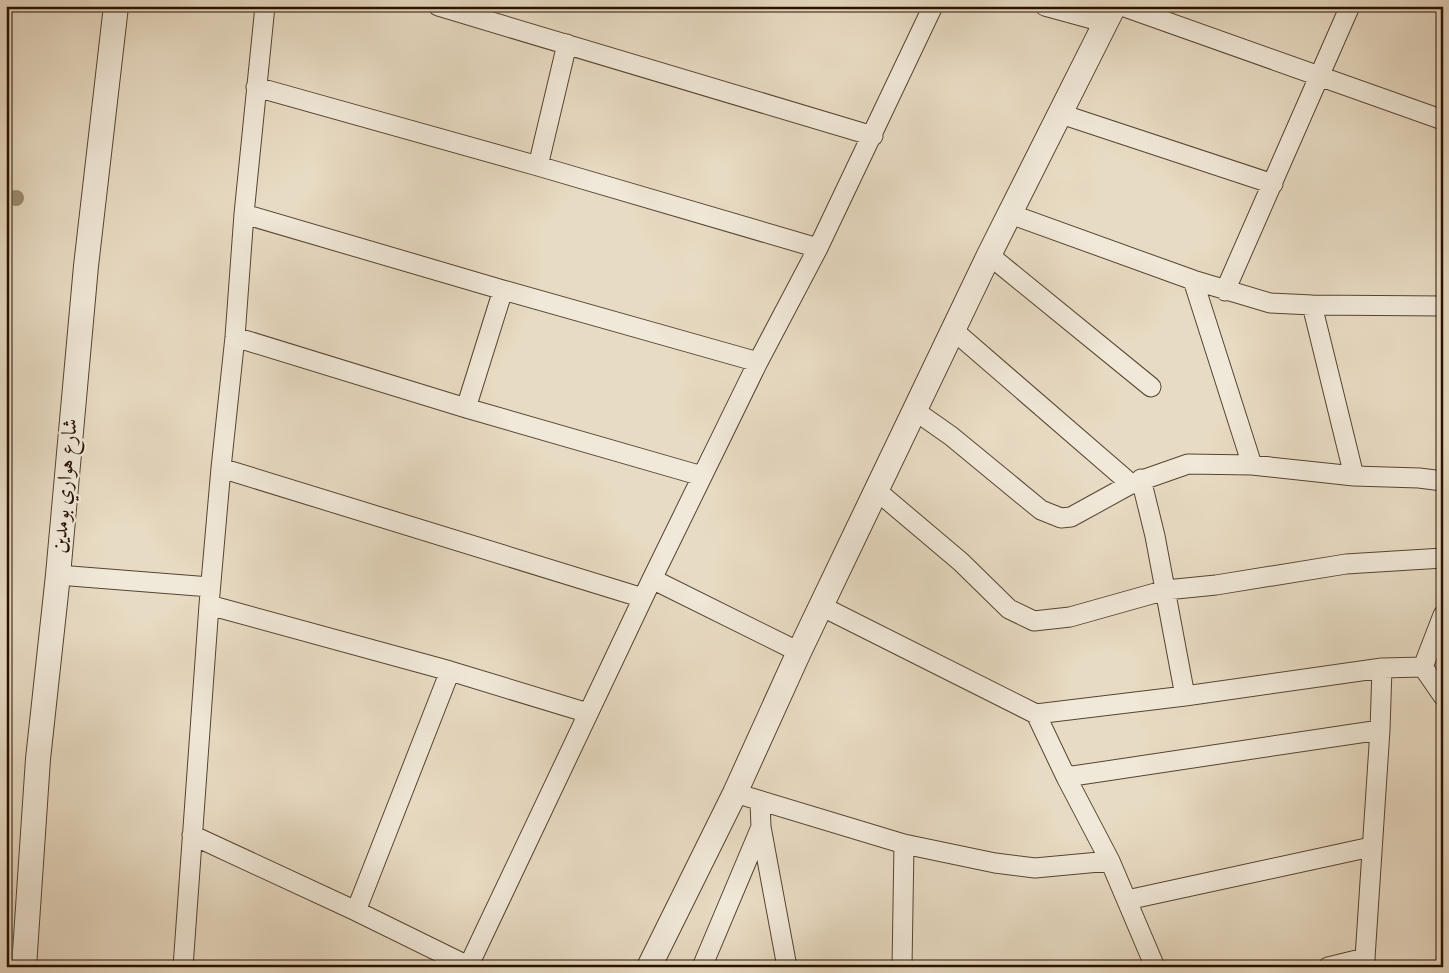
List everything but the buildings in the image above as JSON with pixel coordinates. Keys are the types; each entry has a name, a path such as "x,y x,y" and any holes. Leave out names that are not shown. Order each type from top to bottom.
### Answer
{"street":[{"name":"شارع هواري بومدين","path":"24,967 38,759 58,575 86,266 116,6"},
{"path":"183,967 209,596 265,6"},
{"path":"438,6 873,136"},
{"path":"192,835 356,911 468,966 652,579 758,362 818,248 873,136 933,6"},
{"path":"1045,6 1114,12 1319,77 1443,120"},
{"path":"1225,291 1350,6"},
{"path":"649,967 735,793 799,652 989,255 1114,12"},
{"path":"538,166 567,44"},
{"path":"256,87 538,166 818,248"},
{"path":"1061,114 1273,184"},
{"path":"244,214 758,362"},
{"path":"1010,214 1225,291 1270,303 1443,306"},
{"path":"989,255 1151,387"},
{"path":"1193,280 1252,465"},
{"path":"466,408 503,290"},
{"path":"1312,305 1354,476"},
{"path":"954,330 1136,482 1155,536 1185,696"},
{"path":"235,337 466,408 702,476"},
{"path":"914,410 951,436 1041,510 1061,518 1071,517 1136,482 1188,464 1252,465 1354,476 1419,478 1443,481"},
{"path":"221,468 643,598"},
{"path":"877,491 961,562 1009,608 1034,621 1070,616 1166,590 1346,564 1443,558"},
{"path":"58,575 209,596 588,713"},
{"path":"652,579 799,652"},
{"path":"821,606 1036,714 1185,696 1382,668 1423,667"},
{"path":"1423,667 1443,615"},
{"path":"1423,667 1443,696"},
{"path":"1328,967 1365,962 1380,730 1382,668"},
{"path":"356,911 450,671"},
{"path":"1036,714 1066,777 1110,861 1155,967"},
{"path":"1066,777 1380,730"},
{"path":"735,793 904,844 995,863 1035,868 1110,861"},
{"path":"760,802 761,827 787,967"},
{"path":"702,967 761,827"},
{"path":"902,967 904,844"},
{"path":"1127,900 1371,847"}]}
